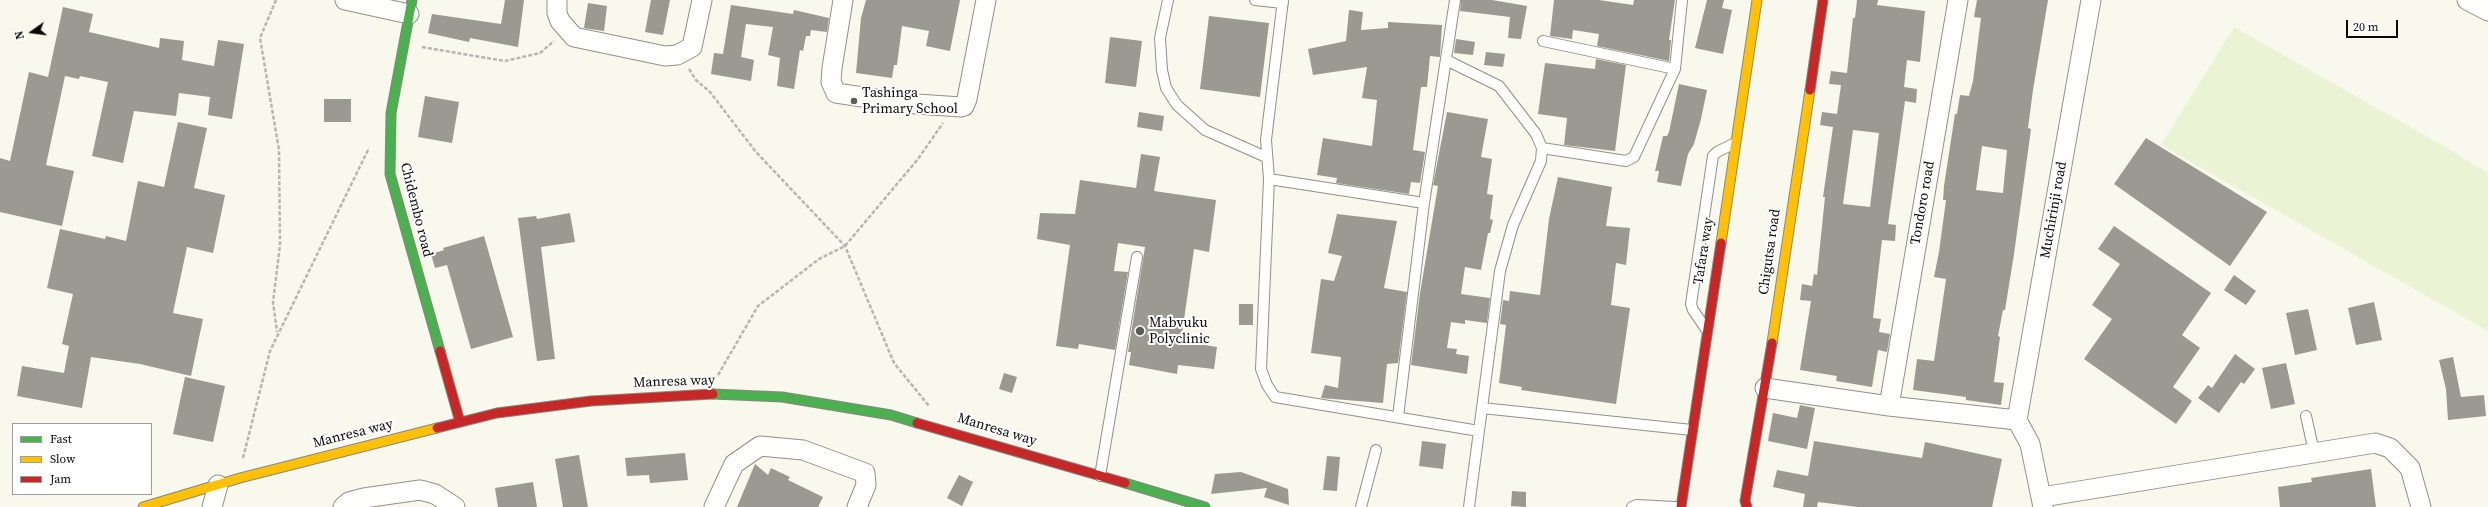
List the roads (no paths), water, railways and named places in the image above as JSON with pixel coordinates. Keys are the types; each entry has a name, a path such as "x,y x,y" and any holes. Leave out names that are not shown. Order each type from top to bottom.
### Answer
{"street":[{"path":"344,0 410,7"},
{"path":"557,0 557,13 566,30 574,37 654,55 682,53 694,45 702,0"},
{"path":"843,0 832,68 831,82 836,93 902,103 950,107 962,107 966,103 986,0"},
{"name":"Tafara way","path":"1681,507 1706,329 1757,0"},
{"name":"Chigutsa road","path":"1747,507 1745,501 1765,388 1823,0"},
{"name":"Tondoro road","path":"1889,406 1958,0"},
{"name":"Muchirinji road","path":"2017,420 2091,0"},
{"path":"2467,0 2488,11"},
{"name":"Chidembo road","path":"410,7 391,113 389,153 390,174 460,422"},
{"path":"1765,388 1889,406 2017,420 2030,444 2042,502 2314,452 2376,443 2390,448 2410,468 2421,507"},
{"name":"Manresa way","path":"143,507 240,478 460,422 533,407 647,396 706,394 782,398 860,408 950,431 1205,507"},
{"path":"714,507 734,464 760,446 802,450 865,473 864,491 857,507"},
{"path":"212,507 218,485"},
{"path":"343,507 349,502 364,498 420,490 435,494 455,507"}],"lane":[{"path":"1168,0 1160,38 1162,70 1166,88 1177,105 1205,130 1266,157"},
{"path":"1255,0 1283,2 1266,157 1269,179 1261,369 1267,386 1276,397 1479,431"},
{"path":"1398,418 1424,203 1455,0"},
{"path":"1542,148 1626,161 1634,157 1675,69 1682,0"},
{"path":"1543,41 1675,69"},
{"path":"1446,60 1499,86 1536,134 1542,148 1541,161 1513,225 1500,271 1469,507"},
{"path":"1706,329 1693,310 1691,304 1713,156 1717,152 1735,143"},
{"path":"1269,179 1424,203"},
{"path":"1100,476 1137,257"},
{"path":"1482,408 1692,430"},
{"path":"2306,416 2314,452"},
{"path":"1361,507 1376,450"},
{"path":"1632,507 1637,505 1675,507"}],"place":[{"name":"Tashinga Primary School","path":"854,101"},
{"name":"Mabvuku Polyclinic","path":"1140,331"}]}
